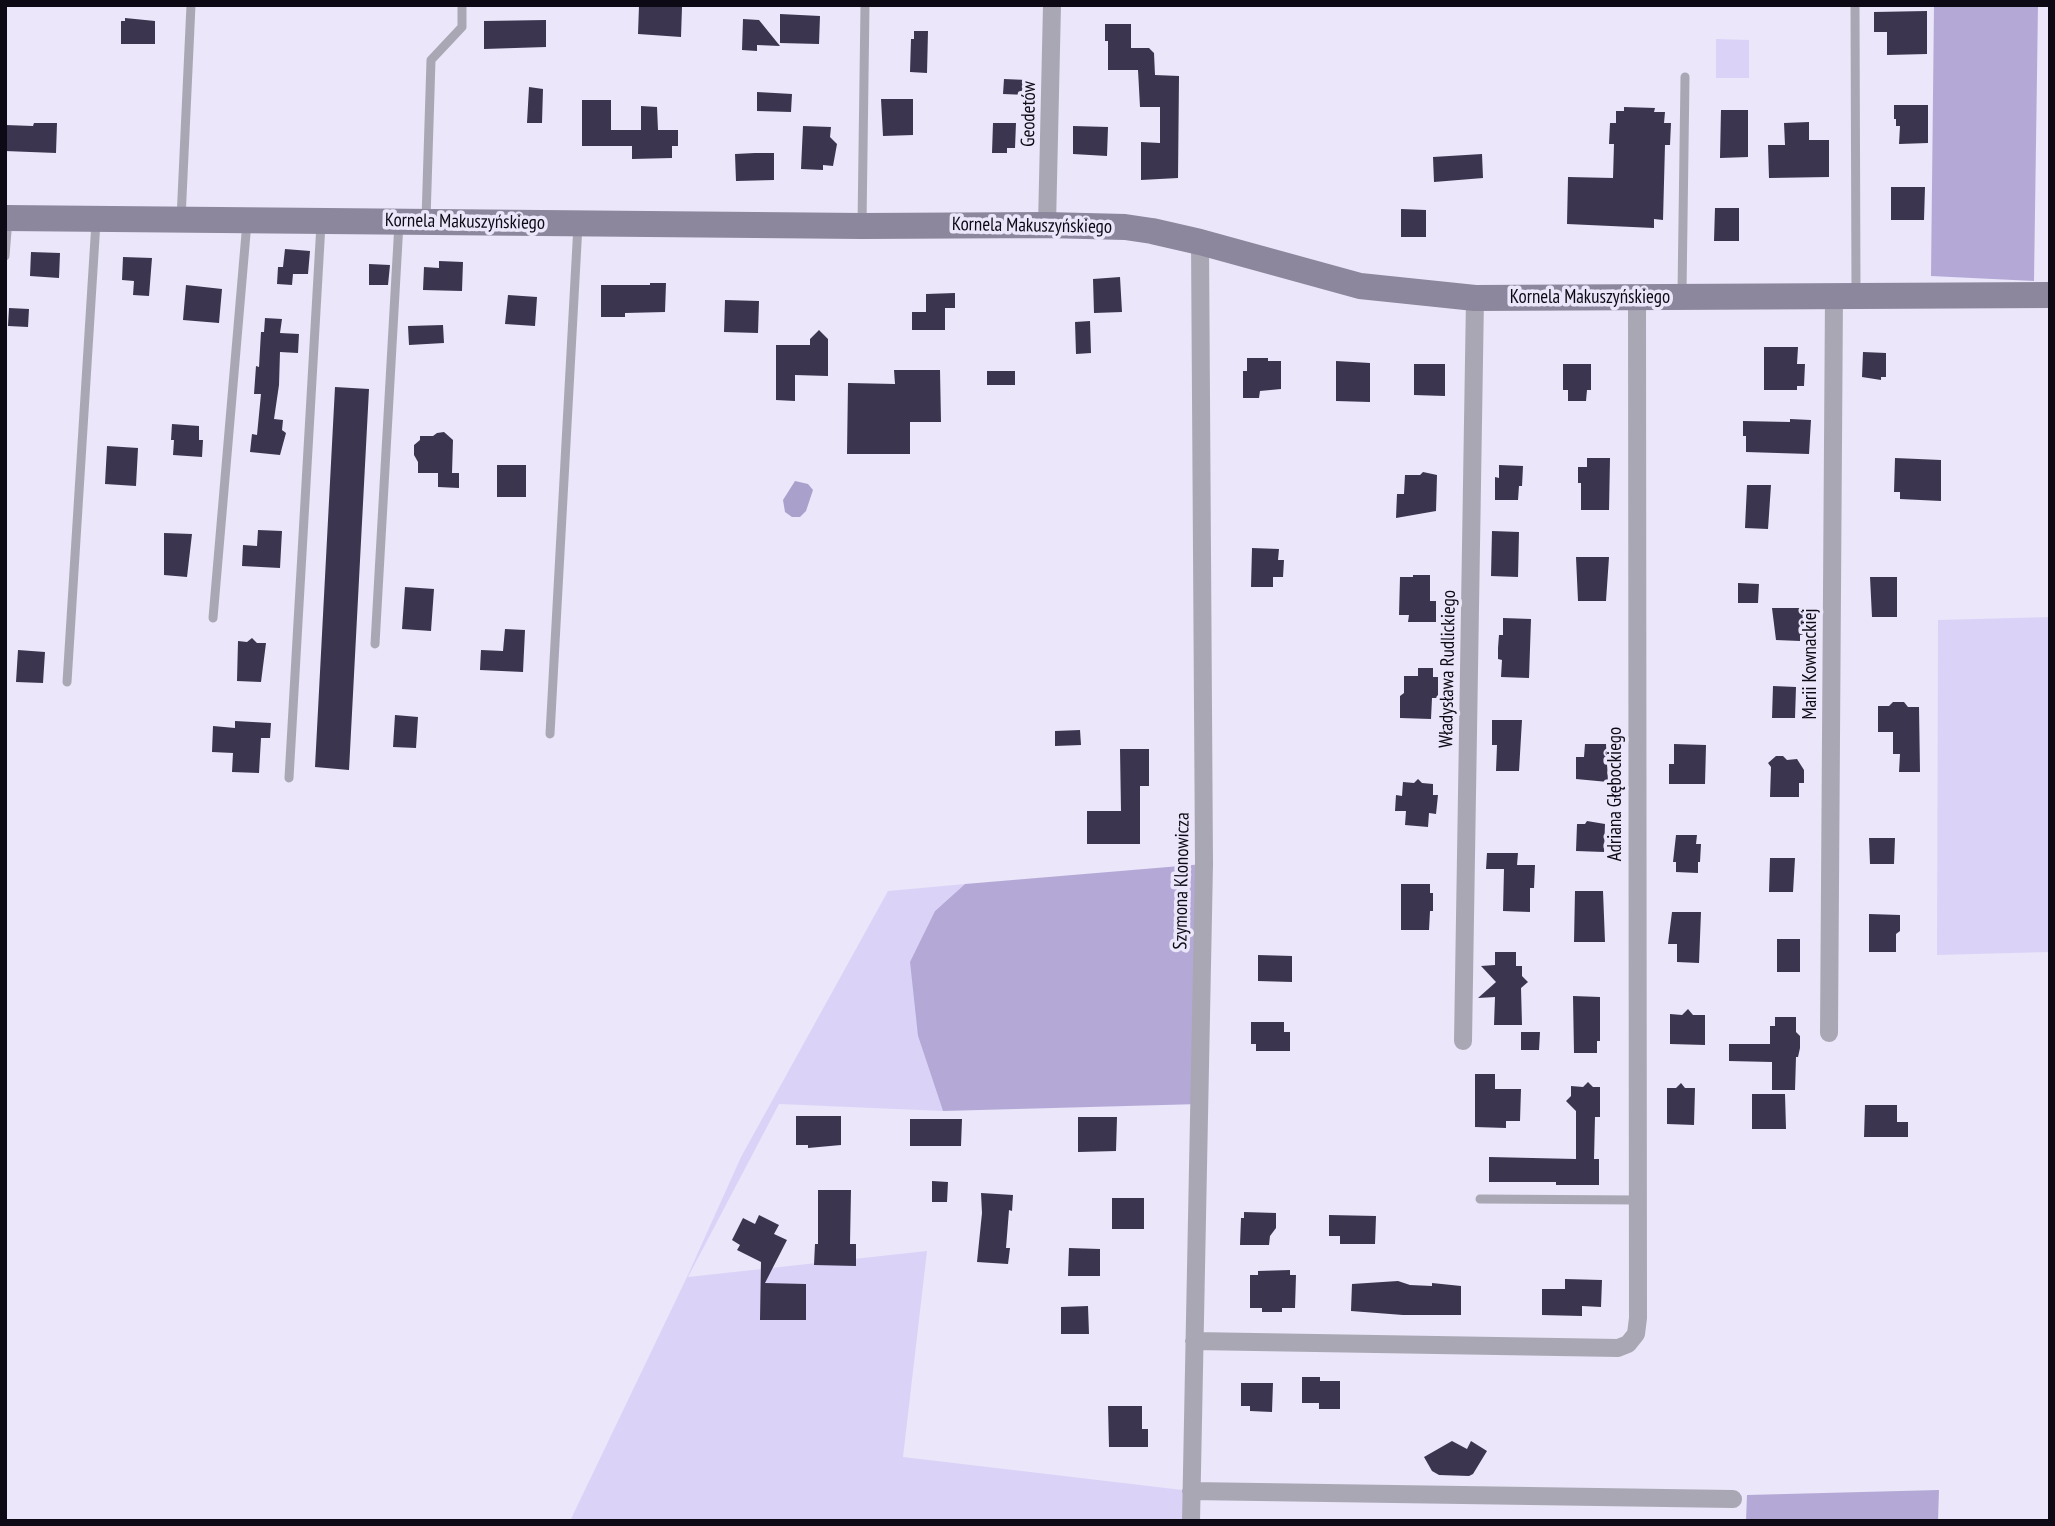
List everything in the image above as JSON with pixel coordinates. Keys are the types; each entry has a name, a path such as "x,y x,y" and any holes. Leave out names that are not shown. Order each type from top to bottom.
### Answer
{"street":[{"name":"Geodetów","path":"1047,225 1052,5"},
{"name":"Kornela Makuszyńskiego","path":"6,218 862,226 1047,225 1152,230 1360,286 1475,298 2050,295"},
{"name":"Szymona Klonowicza","path":"1191,1521 1204,864 1200,242"},
{"name":"Marii Kownackiej","path":"1829,1034 1845,295"},
{"name":"Władysława Rudlickiego","path":"1463,1041 1475,298"},
{"name":"Adriana Głębockiego","path":"1195,1341 1618,1348 1628,1344 1636,1334 1637,299"},
{"path":"1191,1491 1732,1499"}],"lane":[{"path":"181,220 191,5"},
{"path":"426,222 431,60 462,27 462,5"},
{"path":"862,226 865,5"},
{"path":"1845,295 1855,5"},
{"path":"1682,298 1685,77"},
{"path":"5,256 6,218"},
{"path":"67,682 96,219"},
{"path":"213,618 247,220"},
{"path":"289,778 321,220"},
{"path":"375,644 399,221"},
{"path":"550,734 578,223"},
{"path":"1480,1199 1638,1200"}],"shaded area":[{"path":"1934,5 2038,5 2034,281 1931,276"},
{"path":"1716,39 1749,40 1749,78 1716,78"},
{"path":"795,481 808,484 813,490 806,511 800,517 792,517 785,512 783,500"},
{"path":"2050,617 2050,952 1937,955 1938,620"},
{"path":"1204,864 1200,1104 943,1111 918,1036 910,962 935,911 965,884"},
{"path":"965,884 935,911 918,1036 943,1111 779,1104 688,1277 927,1251 903,1457 1191,1491 1191,1521 570,1521 687,1277 741,1157 888,891"},
{"path":"1939,1490 1938,1521 1746,1521 1747,1495"}],"building":[{"path":"639,6 682,7 681,37 638,34"},
{"path":"1927,11 1927,54 1887,55 1887,32 1874,32 1874,12"},
{"path":"780,14 820,16 819,44 780,43"},
{"path":"125,18 155,21 155,44 121,44 121,21 125,21"},
{"path":"743,19 759,20 780,46 757,45 757,51 742,50"},
{"path":"546,20 546,47 484,49 484,21"},
{"path":"1105,24 1131,24 1131,48 1149,48 1154,53 1155,75 1179,76 1178,178 1141,180 1141,142 1160,143 1160,107 1140,107 1138,70 1108,70"},
{"path":"914,31 928,31 927,73 910,72 911,39 914,39"},
{"path":"1004,79 1027,80 1027,95 1003,94"},
{"path":"529,87 543,89 542,123 527,123"},
{"path":"757,92 792,94 791,112 757,111"},
{"path":"881,99 913,99 913,135 883,136"},
{"path":"582,100 611,100 611,130 641,130 641,106 657,107 658,130 678,130 678,146 672,146 672,158 632,159 632,146 582,146"},
{"path":"1894,105 1928,105 1928,143 1899,144 1900,126 1896,126 1894,119"},
{"path":"1624,107 1655,108 1654,112 1665,112 1664,123 1671,123 1670,145 1665,145 1663,220 1654,219 1654,228 1567,224 1568,177 1613,178 1614,144 1609,144 1610,123 1616,123 1616,111 1624,111"},
{"path":"1721,110 1748,110 1748,157 1720,158"},
{"path":"1809,122 1809,140 1829,140 1829,177 1769,178 1768,145 1785,145 1784,123"},
{"path":"34,123 57,123 56,153 5,151 5,125 33,126"},
{"path":"993,123 1016,123 1015,148 1007,148 1007,153 992,153"},
{"path":"803,126 831,127 830,137 837,144 833,166 823,165 823,170 801,169"},
{"path":"1073,126 1108,127 1107,156 1073,154"},
{"path":"774,153 774,180 736,181 735,154"},
{"path":"1482,154 1483,178 1434,182 1433,157"},
{"path":"1891,187 1925,187 1924,220 1891,220"},
{"path":"1715,208 1739,208 1739,241 1714,241"},
{"path":"1401,209 1426,210 1426,237 1401,237"},
{"path":"285,249 310,251 308,274 293,274 292,285 277,284 278,267 283,267"},
{"path":"31,252 60,253 59,278 30,276"},
{"path":"123,257 152,258 149,296 133,295 134,281 122,280"},
{"path":"439,261 463,262 462,291 423,290 424,267 439,268"},
{"path":"369,264 390,265 388,285 369,285"},
{"path":"1120,277 1122,312 1094,313 1093,279"},
{"path":"666,283 665,312 625,313 625,317 601,317 601,285"},
{"path":"186,285 222,289 219,323 183,320"},
{"path":"955,293 955,308 945,308 945,330 912,330 912,312 926,312 926,294"},
{"path":"508,295 537,297 535,326 505,324"},
{"path":"725,300 759,301 758,333 724,332"},
{"path":"9,308 29,309 28,327 8,326"},
{"path":"265,318 282,319 280,333 299,334 298,353 280,352 274,419 283,420 282,430 286,433 280,455 250,452 252,434 257,435 261,394 254,394"},
{"path":"1090,321 1091,353 1076,354 1075,322"},
{"path":"443,325 444,343 409,345 408,326"},
{"path":"819,330 828,339 828,376 795,375 795,401 776,400 776,345 810,345 810,339"},
{"path":"1764,347 1798,347 1797,364 1805,364 1804,386 1797,386 1797,390 1764,390"},
{"path":"1863,352 1886,353 1886,377 1881,377 1881,380 1862,377"},
{"path":"1247,358 1281,361 1281,389 1260,391 1259,398 1243,398 1243,371 1247,371"},
{"path":"1336,361 1370,363 1370,402 1336,401"},
{"path":"1414,364 1445,364 1445,396 1414,395"},
{"path":"1563,364 1591,364 1591,390 1587,390 1586,401 1568,401 1568,390 1563,390"},
{"path":"894,370 940,370 941,422 910,422 910,454 847,454 848,383 895,384"},
{"path":"987,371 1015,371 1015,385 987,385"},
{"path":"335,387 369,389 349,770 315,767"},
{"path":"1790,419 1811,420 1809,454 1746,452 1743,421 1790,422"},
{"path":"172,424 199,426 199,440 203,440 202,457 173,455"},
{"path":"444,432 453,440 452,473 459,473 459,488 438,487 438,473 418,473 414,445 420,440 420,436 433,436"},
{"path":"107,446 138,448 136,486 105,484"},
{"path":"1587,458 1610,458 1609,510 1581,510 1578,467 1587,467"},
{"path":"1895,458 1941,460 1941,501 1900,499 1900,492 1894,492"},
{"path":"497,465 526,465 526,497 497,497"},
{"path":"1499,465 1523,466 1518,500 1495,500 1495,477 1499,478"},
{"path":"1423,472 1437,475 1436,511 1396,518 1397,494 1404,494 1405,475 1420,475"},
{"path":"1747,485 1771,485 1768,529 1745,528"},
{"path":"258,530 282,531 280,568 242,566 243,545 257,546"},
{"path":"1492,531 1519,532 1518,577 1491,576"},
{"path":"164,533 192,534 187,577 164,575"},
{"path":"1252,548 1279,549 1278,560 1284,560 1283,577 1273,577 1273,587 1251,587"},
{"path":"1576,557 1609,557 1606,601 1578,601"},
{"path":"1430,575 1430,601 1436,601 1436,622 1408,622 1409,615 1399,615 1400,577"},
{"path":"1870,577 1897,577 1897,617 1872,617"},
{"path":"1738,583 1759,584 1758,603 1738,603"},
{"path":"405,587 434,589 431,631 402,629"},
{"path":"1772,608 1800,608 1800,611 1810,611 1810,627 1805,627 1805,635 1800,635 1800,641 1776,640"},
{"path":"1503,618 1531,619 1529,678 1501,677 1502,660 1498,659 1498,648 1499,635 1503,635"},
{"path":"505,629 525,630 523,672 480,670 481,650 503,651"},
{"path":"252,638 257,643 266,643 261,682 237,681 238,641 247,642"},
{"path":"18,650 45,652 43,683 16,682"},
{"path":"1418,668 1433,668 1433,677 1438,677 1438,698 1432,698 1431,719 1400,718 1404,676 1418,676"},
{"path":"1773,686 1796,687 1795,718 1772,718"},
{"path":"1893,702 1919,707 1920,772 1899,772 1900,754 1893,754 1893,732 1878,732 1878,706 1889,706"},
{"path":"395,715 418,717 416,748 393,747"},
{"path":"1492,720 1522,720 1519,771 1496,771 1497,745 1492,745"},
{"path":"235,721 271,723 270,738 261,738 259,773 232,772 233,753 212,752 213,726 235,728"},
{"path":"1080,730 1081,745 1055,746 1055,731"},
{"path":"1585,744 1606,744 1608,782 1576,779 1576,757 1584,757"},
{"path":"1674,744 1706,745 1705,784 1669,784 1669,764 1674,764"},
{"path":"1120,749 1149,749 1149,786 1140,786 1140,844 1087,844 1087,811 1121,811"},
{"path":"1776,756 1783,756 1787,760 1797,759 1804,770 1804,783 1799,783 1799,797 1770,797 1771,767 1768,763"},
{"path":"1418,779 1422,783 1433,784 1433,795 1438,795 1436,814 1429,813 1428,827 1405,825 1406,811 1395,811 1396,795 1402,796 1403,782 1414,783"},
{"path":"1587,821 1605,824 1604,852 1576,851 1577,824 1585,824"},
{"path":"1676,835 1697,835 1696,844 1701,844 1698,873 1676,872 1676,862 1673,862"},
{"path":"1869,838 1895,838 1894,864 1870,864"},
{"path":"1487,853 1518,853 1517,865 1535,865 1534,888 1530,888 1530,912 1503,911 1504,869 1486,869"},
{"path":"1770,858 1795,858 1793,892 1769,892"},
{"path":"1401,884 1430,884 1433,911 1430,911 1429,930 1401,930"},
{"path":"1575,891 1603,891 1605,942 1574,942"},
{"path":"1672,912 1701,912 1699,963 1677,962 1677,944 1668,944"},
{"path":"1869,914 1900,915 1896,952 1869,952"},
{"path":"1777,939 1800,939 1800,972 1777,972"},
{"path":"1495,952 1516,952 1516,966 1522,966 1522,976 1528,982 1521,988 1522,1025 1494,1025 1495,997 1478,998 1496,982 1481,966 1495,965"},
{"path":"1258,955 1292,956 1292,982 1258,981"},
{"path":"1573,996 1600,997 1600,1041 1597,1041 1597,1053 1574,1053"},
{"path":"1688,1009 1693,1015 1705,1015 1705,1045 1670,1044 1670,1014 1682,1015"},
{"path":"1775,1017 1796,1017 1800,1048 1796,1057 1795,1090 1772,1090 1772,1062 1729,1061 1729,1044 1770,1044 1770,1026 1775,1026"},
{"path":"1251,1022 1284,1022 1284,1032 1290,1032 1290,1051 1256,1051 1256,1044 1251,1044"},
{"path":"1521,1032 1540,1032 1539,1050 1521,1050"},
{"path":"1475,1074 1495,1074 1495,1089 1521,1089 1520,1121 1506,1121 1506,1128 1475,1127"},
{"path":"1588,1082 1593,1087 1600,1087 1600,1117 1595,1117 1594,1159 1599,1159 1599,1185 1489,1182 1489,1157 1576,1159 1576,1111 1566,1101 1571,1096 1571,1086 1583,1087"},
{"path":"1681,1083 1685,1088 1695,1088 1694,1125 1667,1124 1667,1088 1676,1088"},
{"path":"1752,1094 1785,1094 1786,1129 1752,1129"},
{"path":"1865,1105 1897,1105 1897,1122 1908,1122 1908,1137 1864,1137"},
{"path":"796,1116 841,1116 841,1145 808,1148 808,1145 796,1145"},
{"path":"1078,1117 1117,1117 1116,1151 1078,1152"},
{"path":"910,1119 962,1119 961,1146 910,1146"},
{"path":"932,1181 948,1182 947,1202 932,1202"},
{"path":"818,1190 851,1190 850,1244 856,1244 856,1266 814,1265 815,1244 818,1244"},
{"path":"981,1193 1013,1195 1006,1248 1010,1248 1008,1264 977,1262 982,1213"},
{"path":"1112,1198 1144,1198 1144,1229 1112,1229"},
{"path":"1244,1212 1276,1213 1276,1228 1270,1236 1269,1245 1240,1245 1241,1218 1244,1218"},
{"path":"759,1215 779,1225 774,1234 787,1240 765,1283 806,1284 806,1320 760,1320 761,1262 737,1250 740,1245 732,1240 743,1218 755,1224"},
{"path":"1329,1215 1376,1216 1375,1244 1340,1244 1340,1236 1329,1236"},
{"path":"1069,1248 1100,1249 1100,1276 1068,1276"},
{"path":"1290,1270 1290,1275 1296,1275 1295,1308 1282,1308 1282,1312 1262,1312 1262,1308 1250,1308 1250,1275 1258,1275 1258,1271"},
{"path":"1565,1279 1602,1280 1601,1307 1582,1306 1582,1316 1542,1315 1542,1289 1565,1289"},
{"path":"1398,1281 1410,1285 1432,1286 1432,1283 1461,1286 1461,1315 1403,1315 1351,1311 1352,1284"},
{"path":"1088,1306 1089,1334 1061,1334 1061,1307"},
{"path":"1302,1377 1340,1381 1340,1409 1319,1409 1319,1403 1302,1403"},
{"path":"1241,1383 1273,1383 1272,1412 1250,1411 1250,1406 1241,1406"},
{"path":"1108,1406 1142,1406 1142,1429 1148,1429 1148,1447 1109,1447"},
{"path":"1452,1441 1467,1449 1471,1441 1487,1451 1473,1474 1439,1475 1432,1471 1424,1457"}]}
